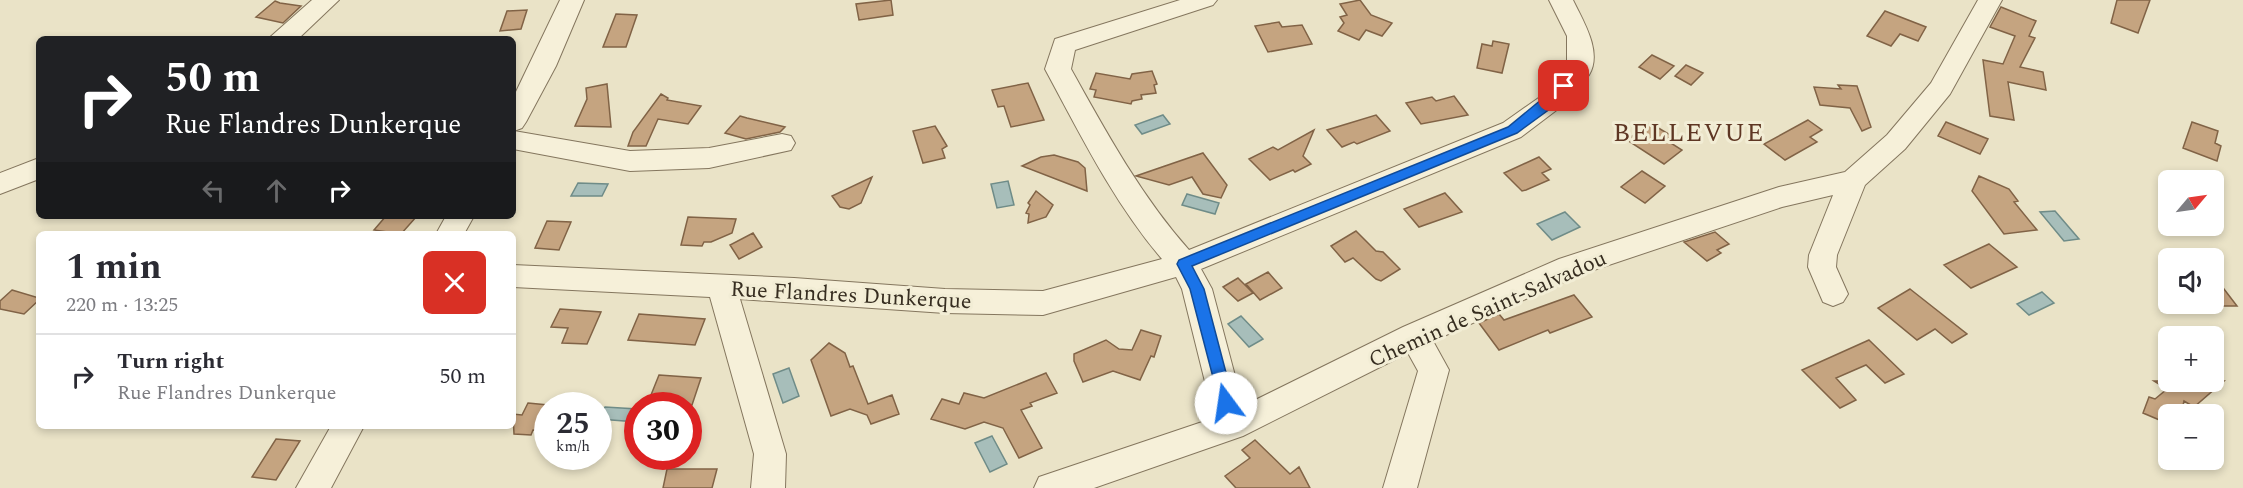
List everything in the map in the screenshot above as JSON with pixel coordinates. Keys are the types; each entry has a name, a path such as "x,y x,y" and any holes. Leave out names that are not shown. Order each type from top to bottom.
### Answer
{"street":[{"path":"285,36 327,0"},
{"path":"516,116 543,66 572,0"},
{"path":"1205,0 1064,45 1058,69 1093,133 1150,225 1184,264 1197,289 1232,426"},
{"name":"Rue Flandres Dunkerque","path":"516,276 722,286 945,302 1043,303 1184,264 1512,130 1549,103 1580,69 1579,36 1561,0"},
{"name":"Chemin de Saint-Salvadou","path":"1051,488 1232,426 1414,336 1569,267 1779,198 1853,180 1896,142 1941,88 1990,0"},
{"path":"516,141 630,161 709,158 782,143"},
{"path":"0,184 36,169"},
{"path":"1833,294 1822,267 1823,255 1853,180"},
{"path":"722,286 771,454 768,488"},
{"path":"1400,488 1434,370 1414,336"},
{"path":"314,488 346,429"}],"water":[{"path":"1163,115 1170,124 1142,134 1135,125"},
{"path":"1008,181 1014,205 997,208 991,184"},
{"path":"578,183 608,184 602,196 571,196"},
{"path":"1187,194 1219,203 1215,214 1182,205"},
{"path":"2055,211 2079,239 2064,241 2040,212"},
{"path":"1565,212 1580,227 1552,240 1537,224"},
{"path":"2042,292 2054,303 2029,315 2017,304"},
{"path":"1241,316 1263,339 1249,347 1228,324"},
{"path":"789,368 799,396 783,403 773,374"},
{"path":"612,407 624,408 624,421 612,420"},
{"path":"992,436 1007,464 990,472 975,443"}],"building":[{"path":"891,0 893,15 859,20 856,4"},
{"path":"1360,0 1371,15 1392,23 1382,36 1366,30 1359,40 1338,31 1344,23 1340,17 1347,15 1340,4"},
{"path":"2117,0 2150,0 2138,33 2111,23"},
{"path":"275,1 301,6 283,23 256,17"},
{"path":"2001,7 2036,21 2029,36 2035,38 2020,67 2043,72 2046,90 2008,82 2014,120 1990,116 1983,60 2003,64 2015,36 1990,27"},
{"path":"527,10 521,29 500,31 507,11"},
{"path":"1885,11 1926,27 1918,41 1900,34 1891,46 1867,36"},
{"path":"616,14 637,15 626,47 603,47"},
{"path":"1279,22 1282,27 1302,25 1312,44 1268,52 1255,26"},
{"path":"1493,41 1509,44 1502,73 1477,68 1482,44 1492,46"},
{"path":"1652,55 1674,66 1660,79 1639,67"},
{"path":"1686,65 1703,73 1691,85 1675,76"},
{"path":"1152,71 1157,84 1154,85 1156,93 1141,95 1142,99 1132,101 1131,104 1094,97 1096,90 1090,89 1096,73 1130,79 1132,74"},
{"path":"1028,83 1044,120 1011,127 1004,106 998,107 992,90"},
{"path":"607,84 611,127 575,126 587,99 586,88"},
{"path":"1838,85 1857,86 1871,127 1862,131 1850,108 1820,105 1814,87 1841,89"},
{"path":"661,94 668,98 667,100 701,106 688,124 658,119 646,146 628,146 633,132"},
{"path":"1454,96 1468,115 1421,124 1406,103 1432,97 1436,101"},
{"path":"1376,115 1390,131 1357,144 1354,142 1342,147 1327,130"},
{"path":"740,116 785,127 780,132 746,139 725,133"},
{"path":"1808,120 1822,130 1810,137 1817,142 1785,160 1764,144"},
{"path":"1946,122 1988,139 1980,154 1938,136"},
{"path":"2192,122 2218,131 2215,143 2221,146 2217,161 2183,148"},
{"path":"1650,123 1672,136 1666,140 1682,150 1664,164 1627,140"},
{"path":"935,126 947,146 942,149 945,158 923,163 913,131"},
{"path":"1314,130 1303,156 1311,164 1295,172 1293,170 1270,180 1249,159 1273,147 1278,150"},
{"path":"1203,153 1227,185 1221,198 1203,194 1192,177 1169,185 1136,176"},
{"path":"1054,155 1078,162 1085,168 1087,191 1022,166 1041,157"},
{"path":"1539,157 1551,169 1542,173 1549,180 1522,191 1504,173"},
{"path":"1642,171 1665,186 1645,203 1621,187"},
{"path":"1979,176 2009,189 2018,201 2014,202 2037,230 2004,234 1972,191"},
{"path":"872,177 861,203 849,209 840,207 832,196"},
{"path":"1036,191 1053,205 1046,217 1028,223 1029,214 1026,213 1030,205 1028,203"},
{"path":"1445,193 1462,212 1419,227 1404,209"},
{"path":"688,217 736,219 732,233 711,242 704,242 702,246 681,245"},
{"path":"383,219 414,219 404,231 374,230"},
{"path":"547,221 571,222 559,250 535,248"},
{"path":"1356,231 1376,251 1383,252 1400,269 1381,281 1353,258 1345,262 1331,246"},
{"path":"1715,232 1729,244 1717,250 1721,253 1707,261 1684,242"},
{"path":"753,233 762,247 739,259 730,245"},
{"path":"1989,244 2017,267 1971,288 1944,265"},
{"path":"1268,272 1282,288 1260,300 1246,284"},
{"path":"1238,278 1253,293 1238,301 1223,287"},
{"path":"1910,289 1967,334 1952,343 1935,329 1917,340 1878,308"},
{"path":"2224,289 2237,306 2224,306"},
{"path":"12,290 36,297 36,303 24,314 0,309 0,301"},
{"path":"1574,295 1592,317 1550,333 1548,330 1499,350 1479,323 1499,314 1504,320"},
{"path":"560,309 601,312 587,344 562,343 568,328 551,327"},
{"path":"639,314 705,319 695,345 628,340"},
{"path":"1141,330 1161,336 1154,357 1151,356 1140,380 1113,371 1083,382 1074,361 1074,354 1106,340 1119,349 1132,350"},
{"path":"1869,340 1904,374 1885,383 1866,365 1836,378 1856,400 1840,408 1802,370"},
{"path":"829,343 845,353 850,367 853,366 868,404 892,395 899,414 871,424 867,415 850,409 831,416 811,360"},
{"path":"1046,373 1057,393 1030,403 1032,406 1021,410 1042,448 1019,458 1003,428 984,422 965,429 931,419 942,399 959,404 964,393 984,398"},
{"path":"659,375 701,378 696,392 652,392"},
{"path":"2163,392 2211,392 2197,404 2189,404 2184,401 2183,404 2158,404 2158,419 2143,413 2149,397 2155,399"},
{"path":"528,403 534,404 534,430 531,435 514,434 516,414 522,415"},
{"path":"276,439 300,441 276,480 252,477"},
{"path":"1255,440 1290,474 1299,467 1310,488 1236,488 1225,476 1250,458 1242,450"},
{"path":"717,469 712,488 663,488 667,470"}],"district":[{"name":"BELLEVUE","path":"1689,132"}],"route":[{"path":"1226,403 1197,289 1184,264 1512,130 1549,103 1564,86"}]}
